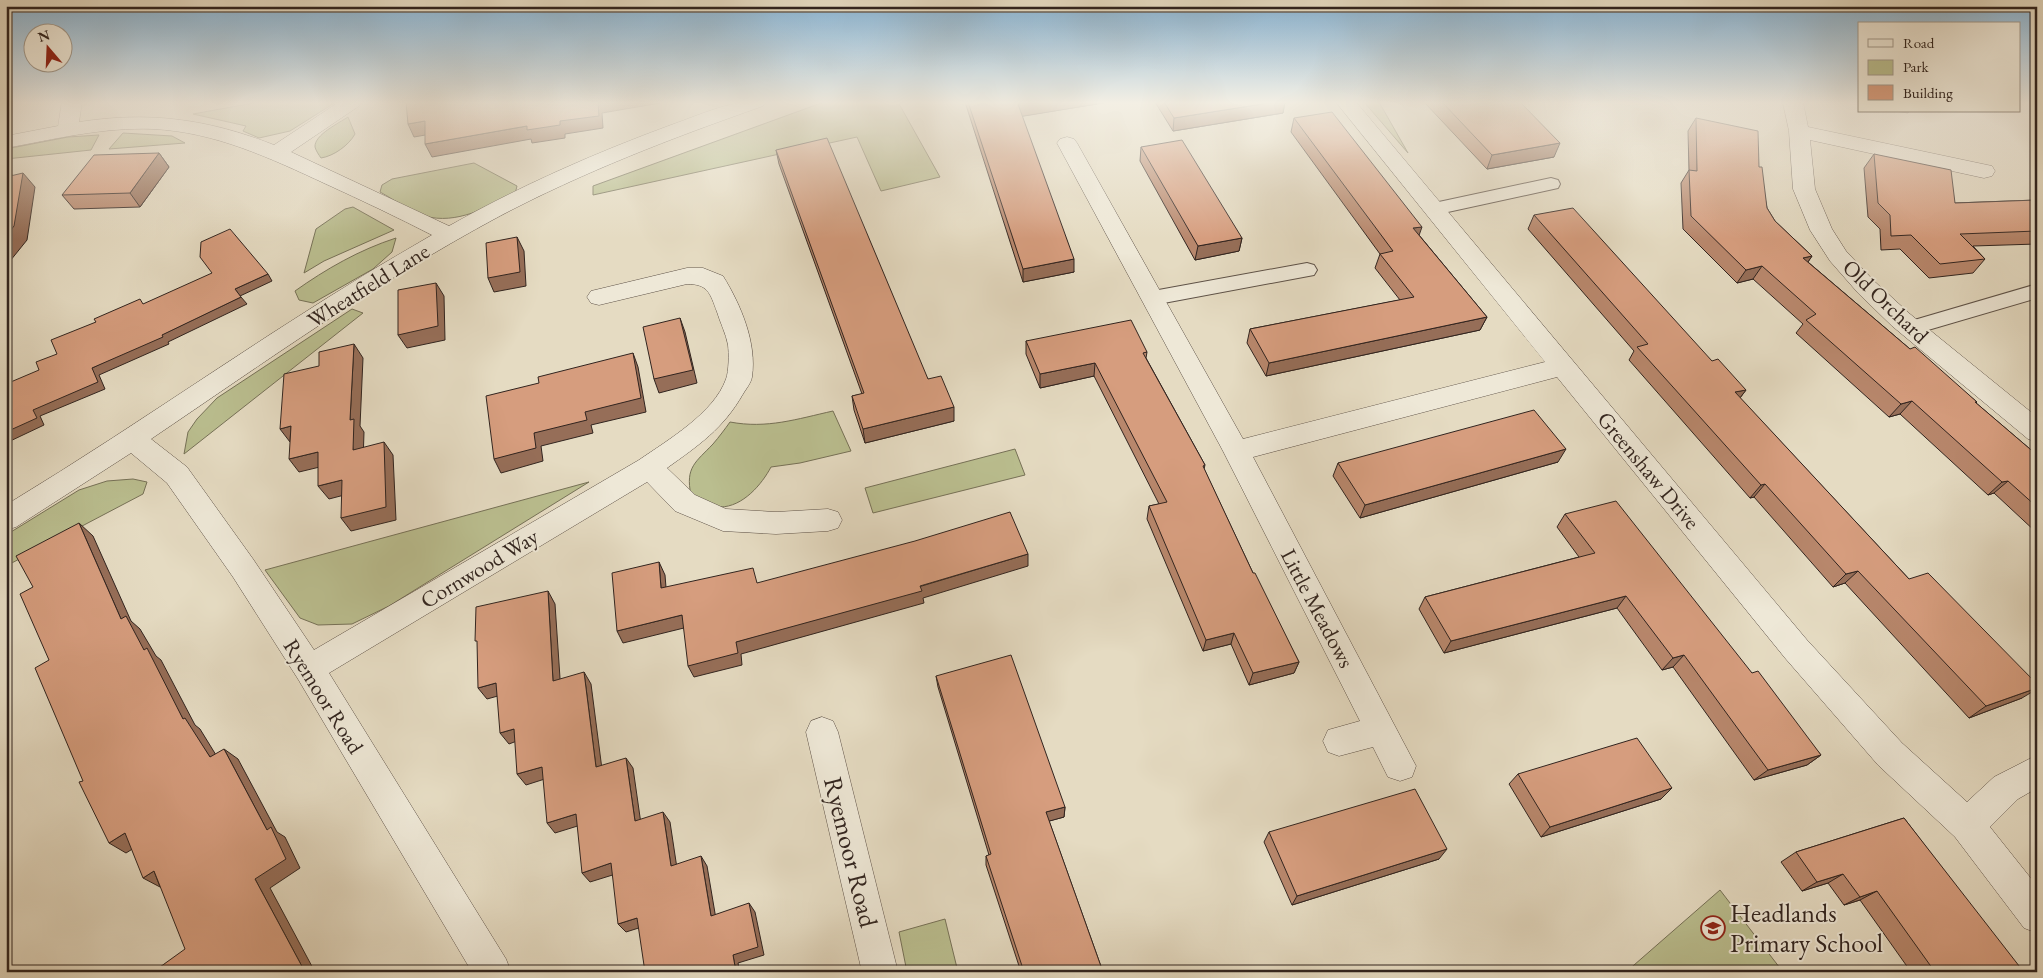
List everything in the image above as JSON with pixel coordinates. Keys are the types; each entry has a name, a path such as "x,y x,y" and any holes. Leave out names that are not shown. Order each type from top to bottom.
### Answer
{"street":[{"path":"261,148 407,212 449,235"},
{"path":"276,153 284,148"},
{"name":"Wheatfield Lane","path":"6,519 134,439 336,303 449,235 526,194 633,148"},
{"name":"Little Meadows","path":"1069,148 1087,202 1153,298 1236,451 1400,766"},
{"name":"Greenshaw Drive","path":"1384,148 1796,649 1890,754 1967,825 2037,915"},
{"name":"Old Orchard","path":"1800,148 1804,189 1821,230 1838,256 1866,287 1911,328 2037,432"},
{"path":"1874,148 1984,172"},
{"name":"Cornwood Way","path":"309,669 649,467 692,437 721,409 739,379 740,345 728,307 715,282 703,276 687,276 600,297"},
{"path":"1236,451 1563,366"},
{"name":"Ryemoor Road","path":"134,439 177,475 243,568 309,669 493,972"},
{"path":"649,467 685,503 723,520 776,522 828,520"},
{"path":"1339,741 1381,730"},
{"name":"Ryemoor Road","path":"822,732 880,972"},
{"path":"1967,825 2006,788 2037,770"}],"lane":[{"path":"1434,209 1551,184"},
{"path":"1153,298 1307,270"},
{"path":"1911,328 2037,291"}],"green space":[{"path":"92,148 91,150 6,159 6,149"},
{"path":"315,148 343,148 321,158"},
{"path":"698,148 809,148 593,195 593,186"},
{"path":"862,148 924,148 940,177 881,191"},
{"path":"474,163 517,186 515,194 472,213 448,218 437,218 413,211 380,192 382,185 392,179"},
{"path":"353,207 394,230 324,261 304,273 316,229 345,209"},
{"path":"396,238 392,252 373,269 313,303 299,300 295,291 319,275 356,254"},
{"path":"352,309 363,313 184,454 188,432 197,419 217,398"},
{"path":"833,411 851,451 800,463 771,467 751,493 744,499 728,506 717,507 691,495 690,478 693,466 730,422 769,424"},
{"path":"1015,449 1025,475 873,513 865,488"},
{"path":"133,479 147,482 143,494 6,566 6,535 79,490 107,481"},
{"path":"589,482 389,606 352,624 318,625 300,618 265,570"},
{"name":"Headlands Primary School","path":"1720,890 1783,972 1626,972"},
{"path":"945,919 958,972 907,972 899,932"}],"building":[{"path":"786,148 831,148 928,379 941,376 954,407 863,429 852,396 864,393 776,150"},
{"path":"983,148 1034,148 1074,259 1023,269"},
{"path":"1141,148 1187,148 1242,238 1198,246"},
{"path":"1316,148 1360,148 1422,227 1413,228 1487,317 1269,363 1250,329 1414,297 1380,254 1393,251"},
{"path":"1485,148 1534,148 1492,155"},
{"path":"1697,148 1758,148 1759,167 1762,167 1767,208 1775,221 1812,256 1803,258 1910,349 1915,347 2037,455 2037,507 2008,481 2002,482 1912,401 1901,404 1806,320 1816,314 1762,266 1746,270 1691,216 1689,170 1697,171"},
{"path":"159,153 130,193 62,195 94,155"},
{"path":"1874,154 1951,170 1955,203 2037,200 2037,231 1960,234 1985,259 1940,264 1911,235 1891,236 1890,215 1878,203"},
{"path":"23,173 14,226 6,236 6,177"},
{"path":"1573,208 1712,361 1718,359 1746,390 1735,392 1909,579 1928,573 2037,684 2037,688 1986,706 1858,571 1846,574 1765,484 1761,485 1637,347 1648,344 1534,215"},
{"path":"230,229 268,274 235,289 241,297 162,335 163,337 92,368 98,382 33,410 37,418 6,432 6,384 39,370 36,362 57,354 51,340 96,322 94,319 140,299 143,304 212,273 200,257 201,242"},
{"path":"517,237 520,272 488,278 486,243"},
{"path":"436,283 438,326 398,335 398,290"},
{"path":"680,318 693,370 654,379 643,327"},
{"path":"1131,320 1147,352 1143,353 1205,465 1203,466 1253,573 1255,573 1299,662 1253,673 1234,633 1206,640 1149,506 1167,502 1095,363 1040,374 1026,341"},
{"path":"354,344 350,420 354,419 353,450 384,442 386,507 341,518 342,480 318,486 318,452 289,459 291,426 280,429 284,374 319,366 319,352"},
{"path":"633,353 641,398 585,412 587,420 534,433 536,448 494,459 486,396 539,383 538,377"},
{"path":"1534,410 1566,449 1365,505 1338,463"},
{"path":"1616,501 1752,673 1758,671 1821,755 1768,770 1684,655 1673,658 1626,596 1451,641 1425,597 1595,553 1565,514"},
{"path":"1010,512 1028,554 920,586 922,591 736,642 738,653 688,666 682,615 617,631 612,573 659,562 661,588 753,568 757,583 915,541"},
{"path":"79,523 121,619 126,616 144,650 147,648 183,719 185,718 210,757 224,749 267,830 271,827 286,859 255,879 305,972 153,972 185,949 154,871 143,878 125,833 109,843 79,782 83,781 35,668 49,660 20,594 33,587 16,556"},
{"path":"548,591 553,681 584,672 596,767 626,758 635,821 663,812 671,866 701,856 711,916 749,903 758,947 733,955 736,972 645,972 637,918 618,924 611,863 582,873 576,814 547,823 542,767 517,774 514,729 500,733 496,683 478,688 477,641 475,641 476,607"},
{"path":"1011,655 1065,807 1046,812 1103,972 1024,972 986,856 991,854 936,676"},
{"path":"1637,738 1672,788 1550,827 1518,774"},
{"path":"1415,789 1447,849 1297,896 1269,832"},
{"path":"1904,818 2023,971 1935,972 1877,891 1860,897 1843,874 1817,882 1796,852"}],"place":[{"name":"Headlands Primary School","path":"1713,928"}]}
